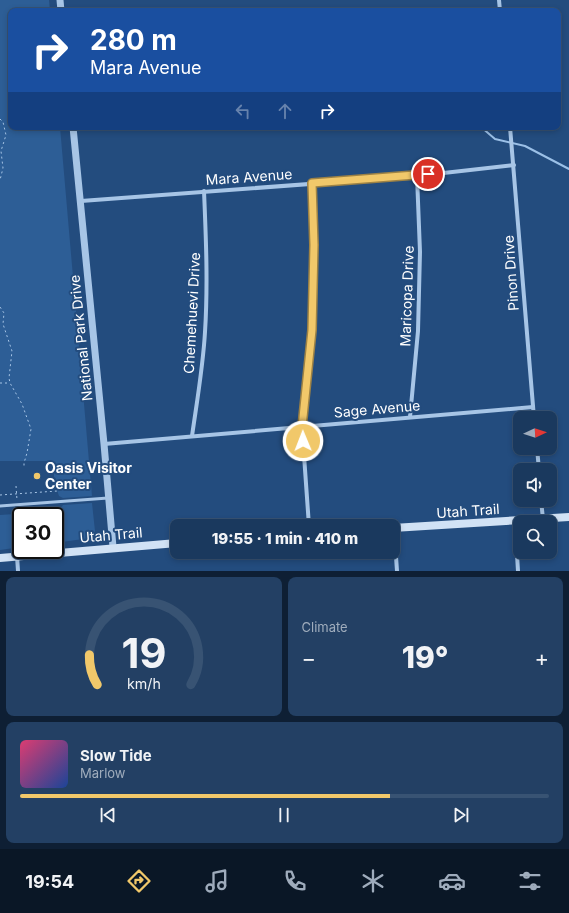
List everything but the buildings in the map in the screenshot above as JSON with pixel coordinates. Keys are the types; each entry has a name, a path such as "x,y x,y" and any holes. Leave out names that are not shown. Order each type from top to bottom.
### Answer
{"main road":[{"name":"Utah Trail","path":"557,517 569,517"},
{"name":"Utah Trail","path":"400,528 513,521"},
{"name":"Utah Trail","path":"64,552 170,543"},
{"name":"Utah Trail","path":"0,558 12,557"}],"street":[{"name":"National Park Drive","path":"73,130 113,547"},
{"name":"Pinon Drive","path":"510,130 533,411"},
{"name":"Mara Avenue","path":"81,200 417,176 514,165"},
{"name":"Maricopa Drive","path":"410,417 418,331 420,252 417,176"},
{"path":"309,519 302,427 312,330 314,245 312,183"},
{"name":"Chemehuevi Drive","path":"192,436 202,367 205,333 206,252 204,191"},
{"name":"Sage Avenue","path":"104,444 533,407"},
{"path":"18,559 18,571"},
{"path":"396,559 397,571"},
{"path":"517,559 518,571"}],"lane":[{"path":"0,506 109,498"}],"path":[{"path":"0,119 4,122 6,135 1,151 2,168 0,180"},
{"path":"0,307 4,313 4,324 12,351 9,370 10,383 22,404 31,429 24,467"},
{"path":"0,383 10,383"},
{"path":"16,486 17,505"},
{"path":"0,495 57,491"}],"shaded area":[{"path":"0,0 49,0 50,8 8,8 8,130 60,130 92,496 63,498 59,496 50,461 0,461"},
{"path":"92,503 95,531 90,538 64,542 64,507 61,507 63,505"},
{"path":"12,514 12,548 0,550 0,515"}],"waterway":[{"path":"484,130 495,139 525,146 569,169"}],"place":[{"name":"Oasis Visitor Center","path":"37,476"}],"route":[{"path":"303,441 302,427 312,330 314,245 312,183 428,174"}]}
